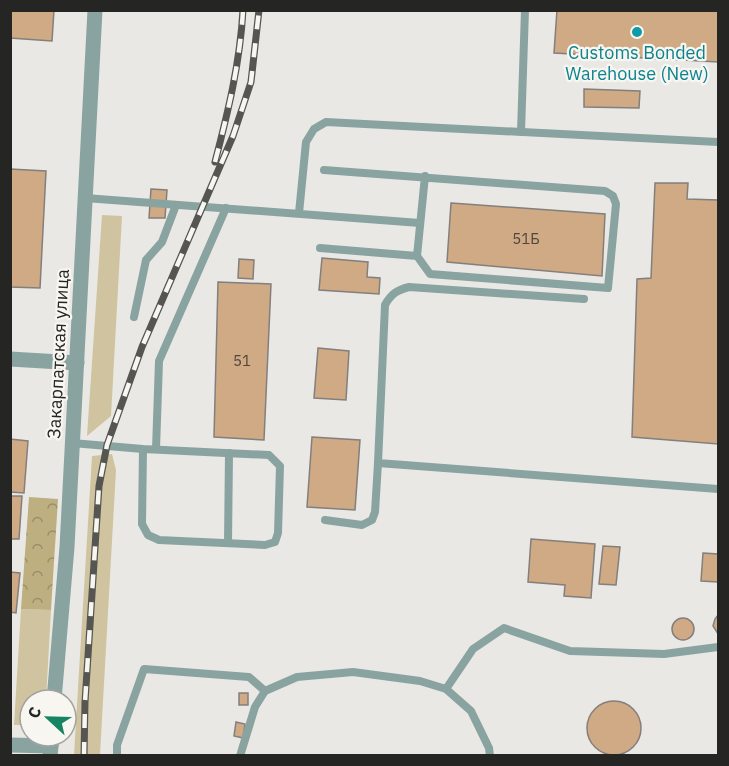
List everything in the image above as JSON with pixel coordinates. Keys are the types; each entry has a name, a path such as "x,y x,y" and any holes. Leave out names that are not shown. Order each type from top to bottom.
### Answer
{"street":[{"name":"Закарпатская улица","path":"55,688 67,547 95,10"},
{"path":"10,359 77,363"}],"lane":[{"path":"521,132 525,10"},
{"path":"299,213 306,142 314,129 326,122 718,142"},
{"path":"324,170 425,176 605,191 613,196 616,204 608,288 430,274 417,256 425,176"},
{"path":"86,198 420,223"},
{"path":"134,317 146,260 162,242 176,205"},
{"path":"156,449 159,361 226,208"},
{"path":"320,248 417,256"},
{"path":"325,520 362,525 372,520 375,512 386,305 390,295 409,287 584,299"},
{"path":"72,443 269,455 280,466 279,533 275,542 266,545 159,540 148,535 142,524 143,449"},
{"path":"228,543 230,453"},
{"path":"378,463 718,489"},
{"path":"446,689 473,649 504,628 570,651 664,654 718,647"},
{"path":"117,756 117,745 144,669 249,677 265,690"},
{"path":"240,756 255,707 265,690 297,677 353,672 420,681 446,689 471,711 489,748 490,756"}],"shaded area":[{"path":"102,215 122,216 111,416 87,436"},
{"path":"112,454 116,470 100,755 74,755 74,748 78,748 78,689 92,456"},
{"path":"21,609 51,610 47,688 18,688 18,725 14,725"}],"green space":[{"path":"29,497 58,499 51,610 21,609"}],"building":[{"path":"10,10 54,10 52,41 10,38"},
{"name":"Customs Bonded Warehouse (New)","path":"557,10 718,10 718,62 554,53"},
{"path":"584,89 640,91 639,108 584,107"},
{"path":"10,169 46,171 40,288 10,287"},
{"path":"655,183 688,183 687,199 718,200 718,444 632,437 637,279 651,278"},
{"path":"151,189 167,190 165,218 149,218"},
{"path":"451,203 605,214 602,276 447,262"},
{"path":"322,258 368,262 367,277 380,278 379,294 319,290"},
{"path":"239,259 254,260 253,279 238,278"},
{"path":"218,282 271,284 264,440 214,437"},
{"path":"318,348 349,351 346,400 314,398"},
{"path":"312,437 360,440 355,510 307,507"},
{"path":"10,439 28,441 24,493 10,492"},
{"path":"10,496 22,496 19,539 10,539"},
{"path":"531,539 595,544 591,598 564,596 565,585 528,582"},
{"path":"603,546 620,547 616,585 599,584"},
{"path":"703,553 718,554 718,582 701,581"},
{"path":"10,572 20,573 16,613 10,612"},
{"path":"718,615 718,634 713,626"},
{"path":"683,618 691,621 694,629 691,637 683,640 675,637 672,629 675,621"},
{"path":"239,693 248,693 248,705 239,705"},
{"path":"614,701 624,703 633,709 639,718 641,728 639,738 633,747 624,753 614,755 604,753 595,747 589,738 587,728 589,718 595,709 604,703"},
{"path":"236,722 245,724 243,738 234,736"}],"railway":[{"path":"215,162 229,106 243,10"},
{"path":"84,756 85,702 99,486 107,445 142,347 233,136 251,82 259,10"}],"place":[{"name":"Customs Bonded Warehouse (New)","path":"637,32"}]}
